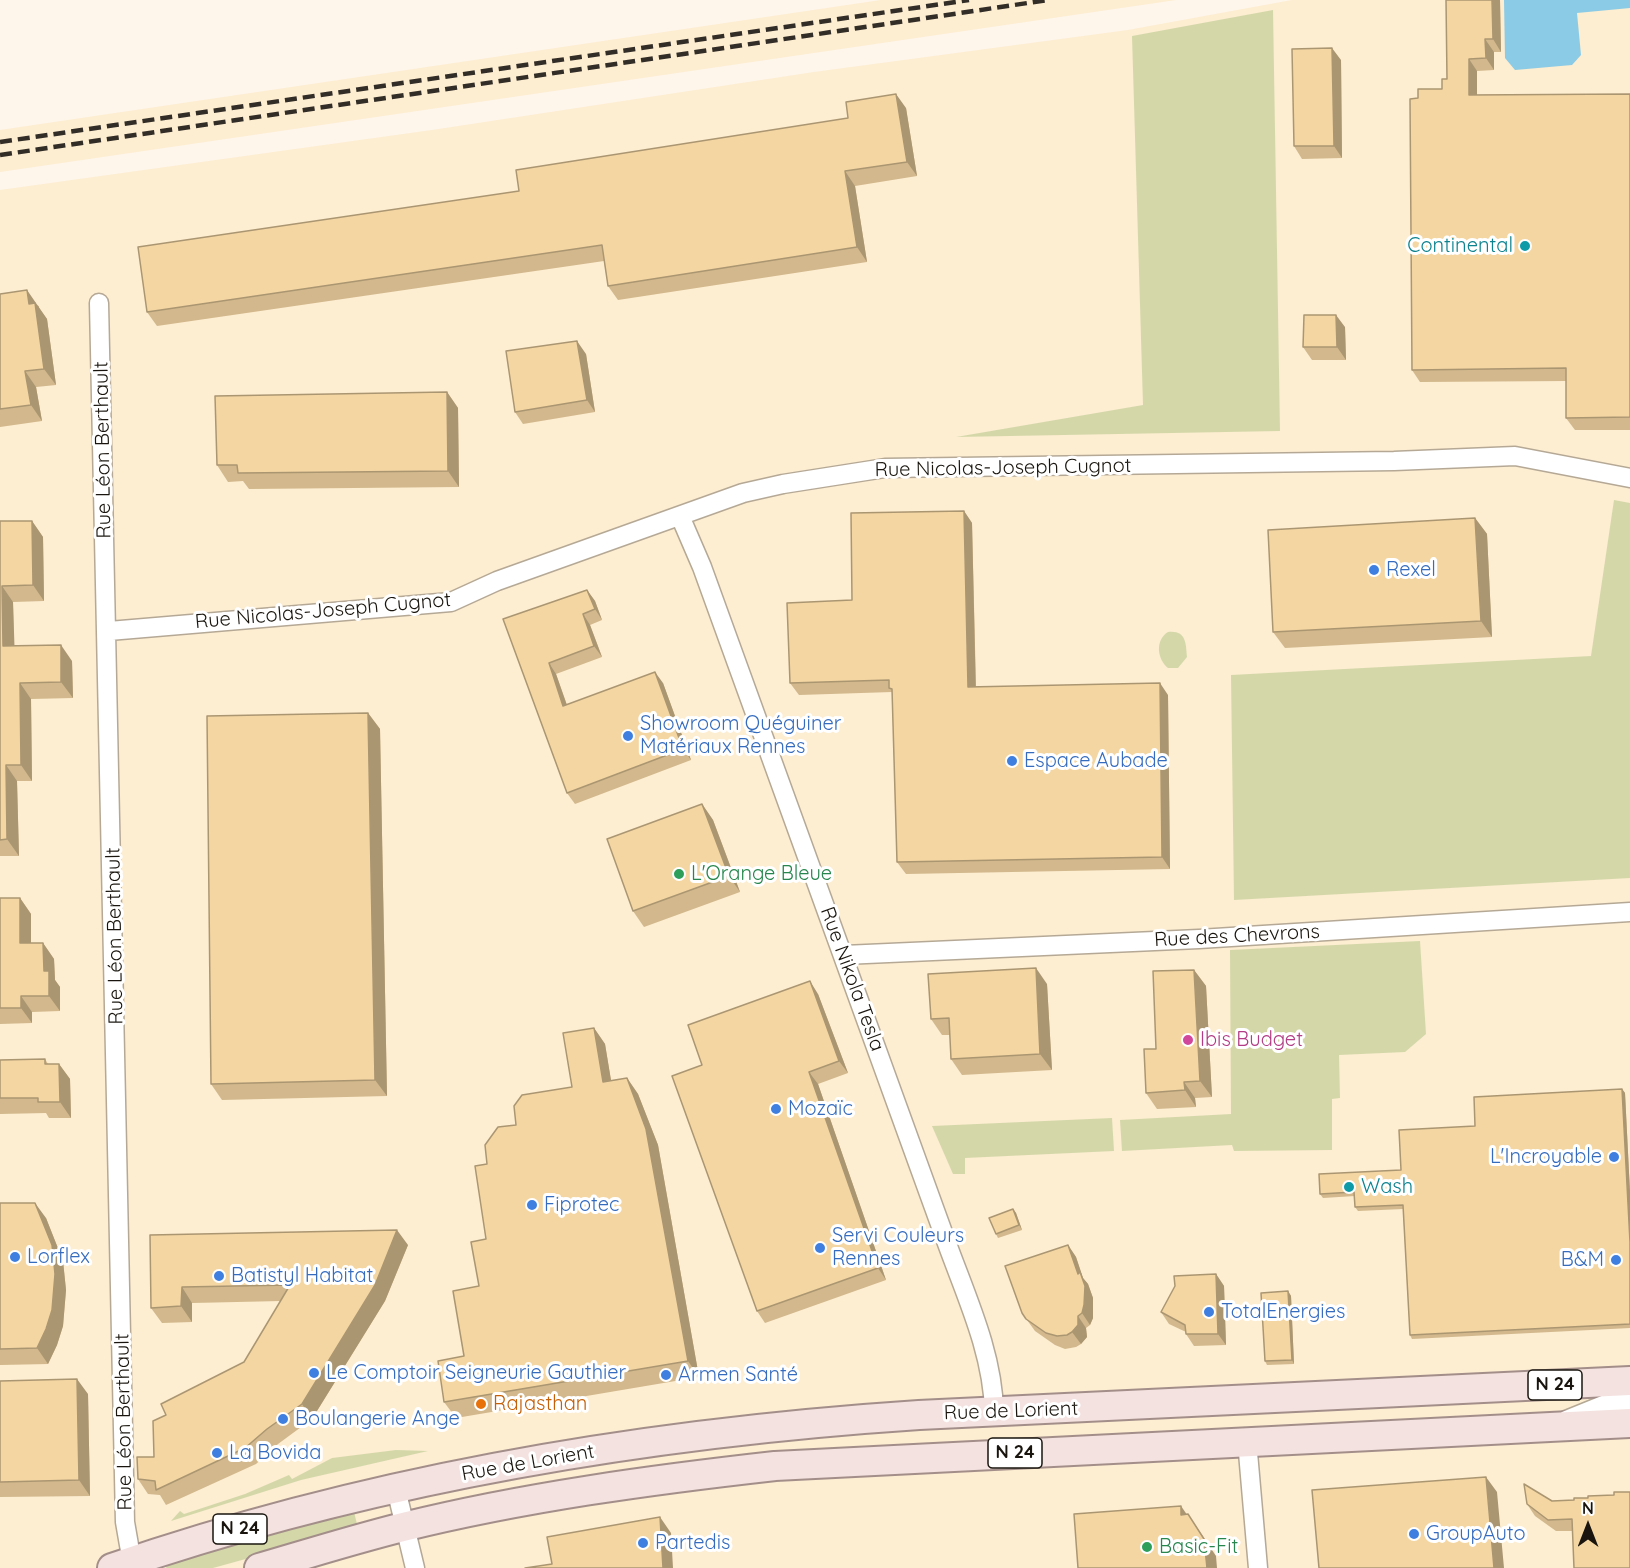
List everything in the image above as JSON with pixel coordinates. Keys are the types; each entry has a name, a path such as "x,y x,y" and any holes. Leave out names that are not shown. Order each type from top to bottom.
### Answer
{"main road":[{"name":"Rue de Lorient","path":"125,1566 293,1514 396,1489 532,1461 753,1428 841,1420 1630,1381"},
{"name":"Rue de Lorient","path":"259,1568 405,1527 544,1498 775,1466 1630,1423"}],"street":[{"name":"Rue Léon Berthault","path":"99,303 109,631 125,1566"},
{"name":"Rue Nicolas-Joseph Cugnot","path":"109,631 451,602 496,581 743,493 783,484 885,468 1364,461 1515,456 1630,478"},
{"name":"Rue Nikola Tesla","path":"680,516 702,567 844,955 984,1348 990,1371 994,1412"},
{"name":"Rue des Chevrons","path":"844,955 1199,939 1630,912"},
{"name":"Rue de Lorient","path":"1553,1426 1608,1403 1630,1402"},
{"path":"1247,1441 1258,1568"},
{"path":"396,1489 415,1568"}],"shaded area":[{"path":"881,0 1176,0 0,172 0,130"},
{"path":"1292,0 1630,0 1630,1568 0,1568 0,190 432,130 814,72 1128,30"}],"green space":[{"path":"1273,10 1280,431 956,437 1143,405 1132,36"},
{"path":"1614,500 1630,503 1630,878 1234,900 1231,675 1591,656"},
{"path":"1168,632 1178,633 1184,638 1187,657 1178,668 1168,668 1160,655 1159,645"},
{"path":"1420,941 1426,1034 1405,1052 1339,1055 1340,1098 1332,1099 1332,1150 1234,1151 1232,1145 1122,1151 1120,1120 1231,1114 1230,950"},
{"path":"1112,1118 1114,1151 965,1158 965,1174 953,1174 932,1126"},
{"path":"396,1450 428,1451 301,1480 171,1521 180,1511 184,1514 245,1494 289,1475 292,1479 332,1458"},
{"path":"349,1510 354,1512 358,1528 213,1568 166,1568 169,1561"}],"water":[{"path":"1504,0 1630,0 1630,8 1577,13 1581,55 1572,65 1515,70 1505,58"}],"building":[{"name":"Continental","path":"1446,0 1492,0 1493,39 1485,39 1486,58 1469,59 1469,95 1630,94 1630,417 1566,418 1566,368 1412,370 1410,99 1418,98 1418,89 1442,89 1442,79 1447,79"},
{"path":"1332,48 1334,146 1294,146 1292,49"},
{"path":"896,94 907,162 845,171 857,247 608,286 602,245 147,312 138,247 519,191 516,170 848,118 846,102"},
{"path":"27,290 29,304 35,303 44,369 25,371 31,405 0,409 0,294"},
{"path":"1304,315 1336,315 1337,347 1303,347"},
{"path":"577,341 587,400 515,412 506,351"},
{"path":"447,392 448,471 238,473 237,465 217,465 215,396"},
{"path":"964,511 968,687 1160,683 1162,857 897,862 892,689 889,688 889,680 790,683 787,603 852,600 851,513"},
{"path":"1475,518 1481,621 1273,632 1268,530"},
{"path":"0,521 32,521 33,585 2,586 3,646 61,645 61,682 20,683 21,765 6,765 7,839 0,840"},
{"path":"587,590 595,609 583,614 594,646 549,663 563,706 655,672 683,749 567,793 503,619"},
{"path":"368,713 375,1080 211,1084 207,716"},
{"name":"L'Orange Bleue","path":"702,804 729,876 633,911 607,839"},
{"path":"0,898 20,898 20,943 43,943 44,971 49,971 49,996 21,996 21,1008 0,1008"},
{"path":"1036,968 1040,1054 951,1059 949,1018 931,1019 928,974"},
{"name":"Ibis Budget","path":"1194,970 1200,1081 1184,1082 1185,1090 1146,1093 1144,1049 1156,1049 1153,971"},
{"path":"810,981 839,1061 809,1072 878,1268 757,1311 672,1076 702,1065 688,1025"},
{"path":"594,1028 603,1082 627,1078 646,1129 688,1361 444,1402 438,1361 464,1356 453,1291 479,1286 471,1242 486,1239 475,1166 487,1164 485,1145 498,1127 516,1125 514,1106 522,1095 572,1087 563,1033"},
{"path":"45,1059 45,1064 59,1064 60,1102 38,1102 38,1098 0,1098 0,1060"},
{"path":"1622,1089 1630,1242 1630,1324 1410,1335 1403,1205 1355,1207 1354,1192 1320,1194 1319,1174 1401,1170 1399,1130 1475,1126 1474,1097"},
{"path":"0,1203 35,1203 52,1245 55,1274 52,1310 37,1348 0,1349"},
{"path":"1013,1209 1019,1225 996,1234 989,1218"},
{"path":"397,1230 375,1285 302,1404 245,1448 156,1490 155,1481 138,1479 137,1457 154,1457 153,1421 166,1415 161,1404 244,1362 290,1285 182,1287 181,1306 151,1308 150,1235"},
{"path":"1068,1245 1078,1274 1080,1272 1085,1286 1084,1305 1082,1313 1078,1316 1078,1325 1072,1332 1057,1336 1046,1333 1026,1319 1005,1266"},
{"path":"1216,1274 1218,1334 1186,1334 1185,1325 1161,1312 1175,1286 1174,1276"},
{"path":"1288,1291 1292,1360 1265,1361 1261,1293"},
{"path":"77,1379 79,1480 0,1482 0,1381"},
{"name":"GroupAuto","path":"1486,1477 1494,1568 1319,1568 1312,1490"},
{"path":"1524,1484 1552,1501 1614,1495 1614,1492 1630,1492 1630,1568 1574,1568 1572,1519 1548,1520 1527,1504"},
{"name":"Basic-Fit","path":"1181,1506 1181,1515 1188,1514 1204,1539 1207,1568 1078,1568 1074,1514"},
{"path":"660,1517 663,1568 525,1568 552,1564 547,1537"}],"railway":[{"path":"0,142 969,0"},
{"path":"0,155 1048,0"}],"place":[{"name":"Continental","path":"1525,246"},
{"name":"Rexel","path":"1374,570"},
{"name":"Showroom Quéguiner Matériaux Rennes","path":"628,736"},
{"name":"Espace Aubade","path":"1012,761"},
{"name":"L'Orange Bleue","path":"679,874"},
{"name":"Ibis Budget","path":"1188,1040"},
{"name":"Mozaïc","path":"776,1109"},
{"name":"L'Incroyable","path":"1614,1157"},
{"name":"Wash","path":"1349,1187"},
{"name":"Fiprotec","path":"532,1205"},
{"name":"Servi Couleurs Rennes","path":"820,1248"},
{"name":"Lorflex","path":"15,1257"},
{"name":"B&M","path":"1616,1260"},
{"name":"Batistyl Habitat","path":"219,1276"},
{"name":"TotalEnergies","path":"1209,1312"},
{"name":"Le Comptoir Seigneurie Gauthier","path":"314,1373"},
{"name":"Armen Santé","path":"666,1375"},
{"name":"Rajasthan","path":"481,1404"},
{"name":"Boulangerie Ange","path":"283,1419"},
{"name":"La Bovida","path":"217,1453"},
{"name":"GroupAuto","path":"1414,1534"},
{"name":"Partedis","path":"643,1543"},
{"name":"Basic-Fit","path":"1147,1547"}]}
